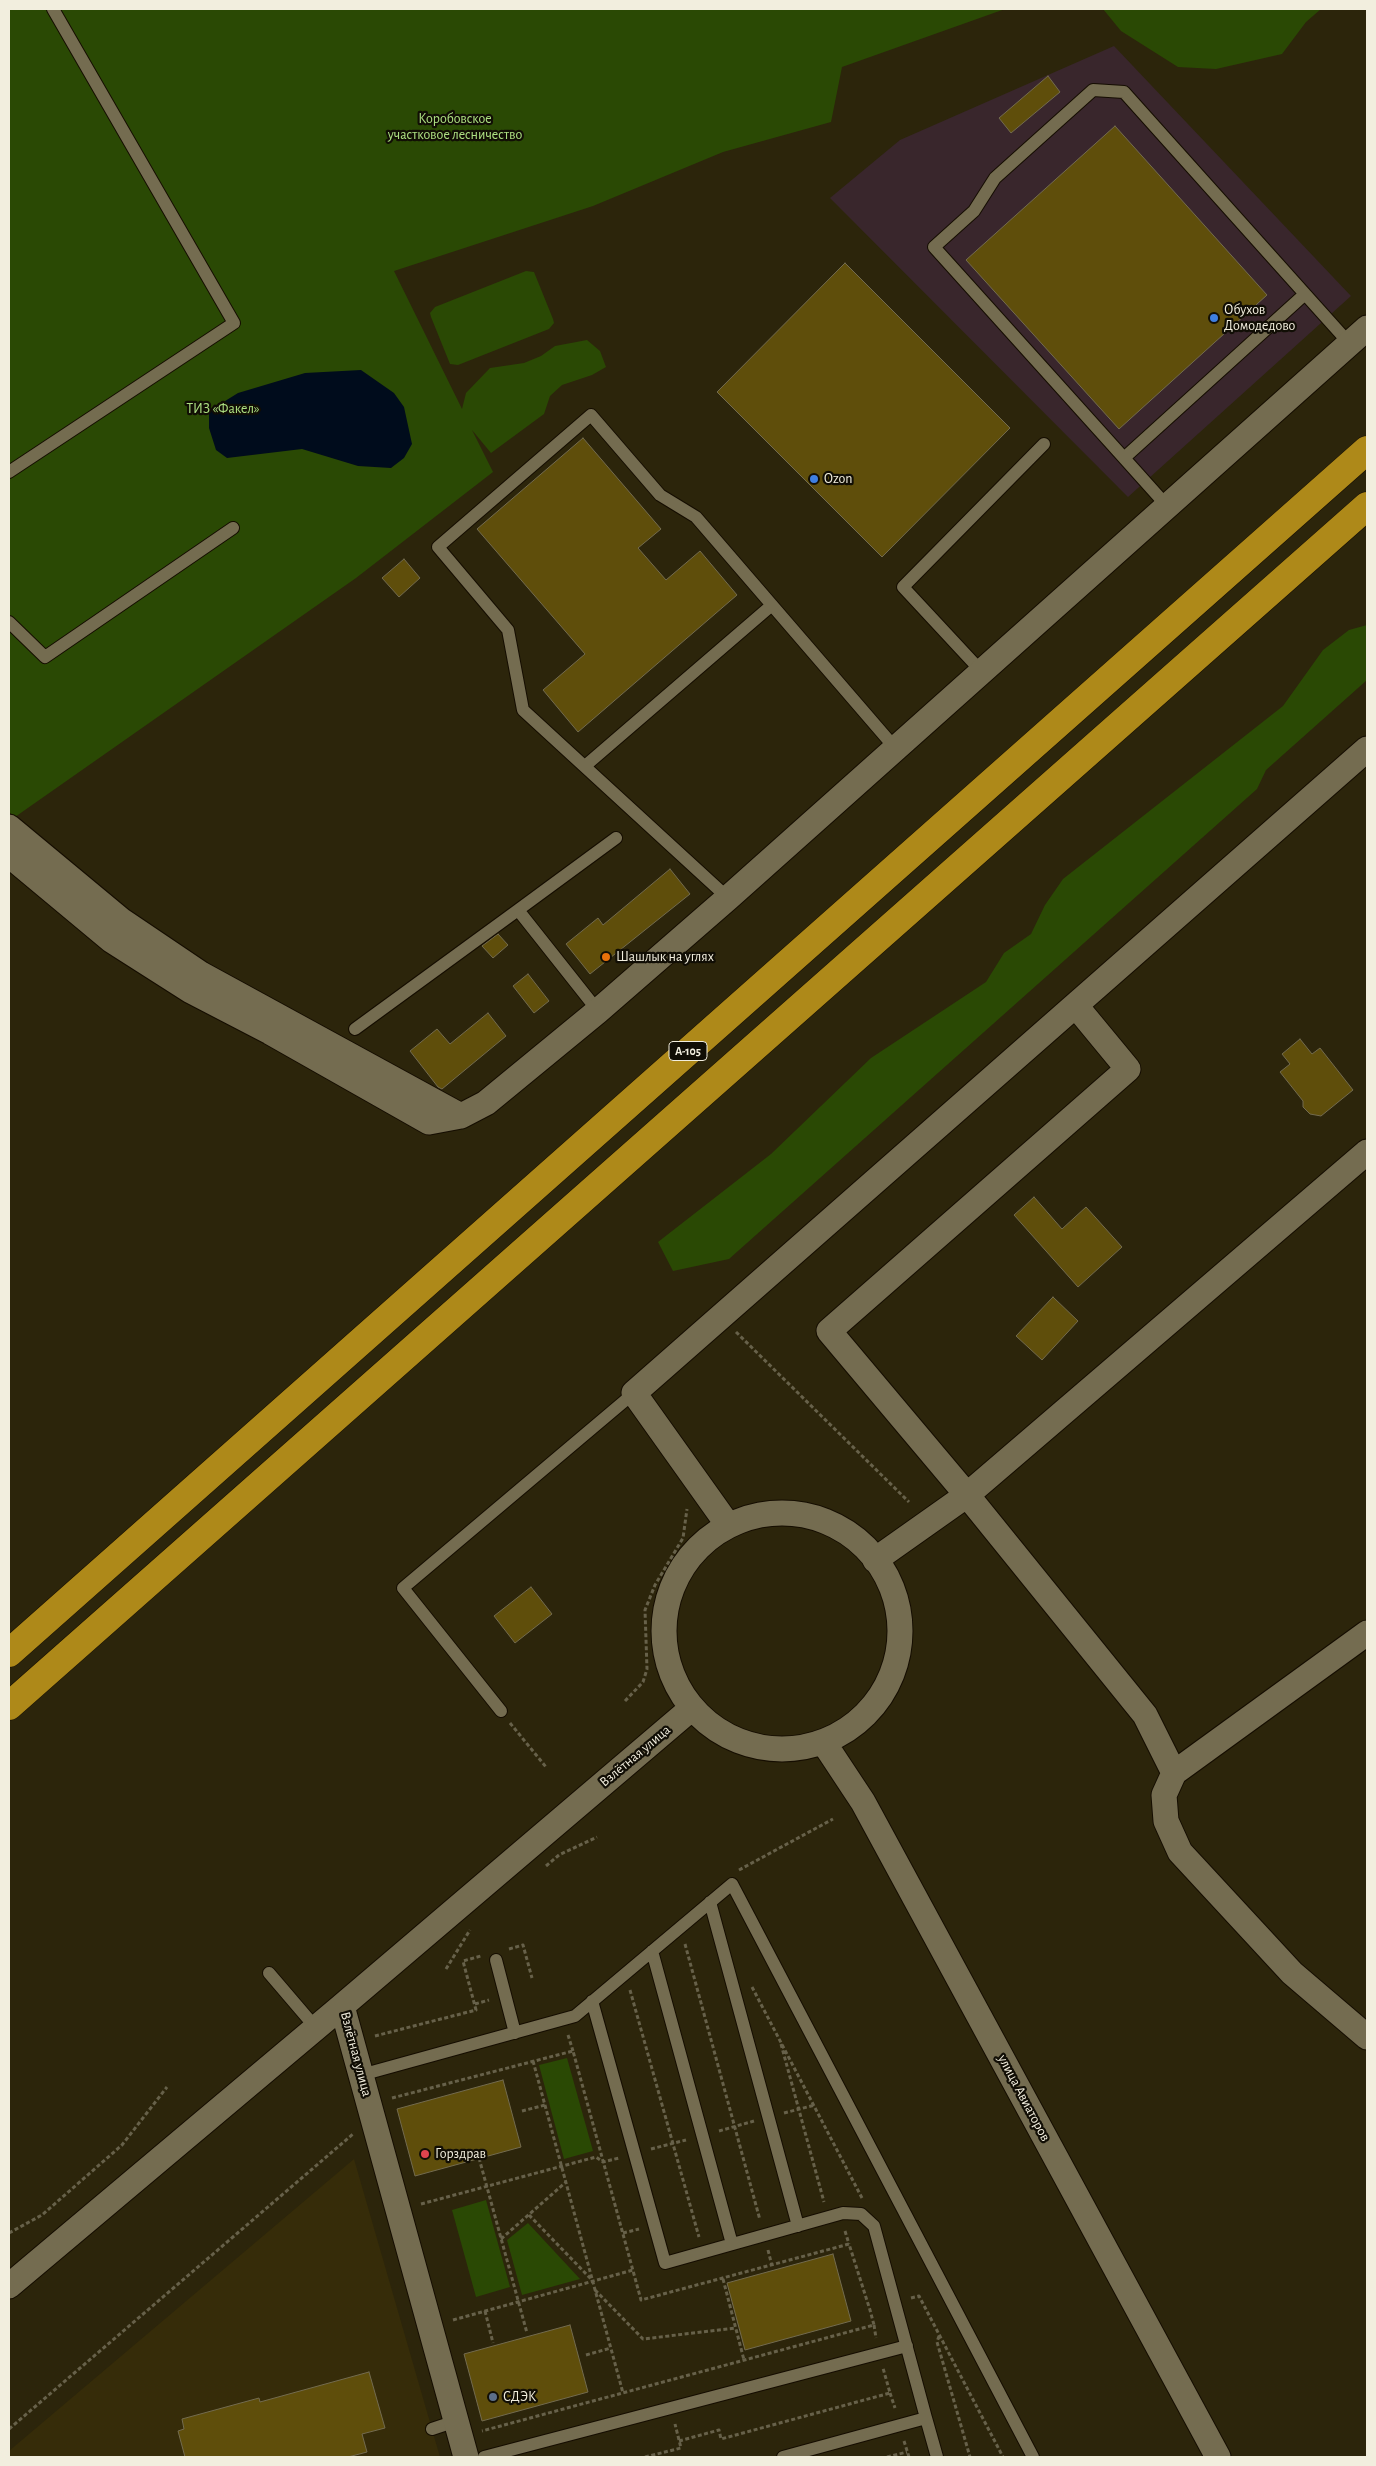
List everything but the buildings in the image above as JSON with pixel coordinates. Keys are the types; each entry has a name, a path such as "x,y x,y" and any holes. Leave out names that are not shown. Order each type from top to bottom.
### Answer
{"highway":[{"name":"А-105","path":"9,1653 1367,450"},
{"path":"9,1706 1367,506"}],"street":[{"path":"9,855 111,940 191,991 270,1032 429,1122 461,1116 486,1103 598,1011 728,898 1358,336"},
{"path":"728,1525 634,1393 1367,748"},
{"path":"9,827 121,920 201,974 461,1116"},
{"path":"1076,1006 1128,1069 829,1331 967,1495 1145,1715 1174,1773"},
{"path":"875,1560 967,1495 1367,1152"},
{"path":"774,1512 822,1518 864,1544 875,1560 892,1583 902,1630 892,1678 865,1717 824,1743 776,1750 729,1738 692,1708 670,1670 664,1628 672,1587 694,1551 728,1525 774,1512"},
{"path":"1367,1633 1174,1773 1164,1795 1166,1821 1180,1852 1292,1972 1367,2037"},
{"name":"Взлётная улица","path":"466,2457 468,2422 373,2072 342,2006 692,1708"},
{"name":"улица Авиаторов","path":"824,1743 863,1802 1218,2457"},
{"path":"9,2286 342,2006"}],"lane":[{"path":"9,472 234,323 53,9"},
{"path":"1168,506 934,246 974,211 995,178 1086,96 1093,90 1124,92 1305,294 1358,336"},
{"path":"1124,458 1305,294"},
{"path":"728,898 523,710 508,630 438,547 592,415 660,495 696,517 896,749"},
{"path":"982,672 903,587 1044,444"},
{"path":"9,622 45,657 233,528"},
{"path":"584,766 772,605"},
{"path":"356,1029 616,838"},
{"path":"518,910 598,1011"},
{"path":"501,1711 403,1588 634,1393"},
{"path":"373,2072 574,2016 732,1884 1033,2457"},
{"path":"710,1902 798,2226"},
{"path":"652,1951 732,2244"},
{"path":"492,1957 515,2033"},
{"path":"269,1973 316,2028"},
{"path":"592,2001 665,2263 840,2214 860,2214 874,2226 937,2457"},
{"path":"484,2457 907,2346"},
{"path":"784,2457 926,2418"},
{"path":"432,2429 468,2422"}],"path":[{"path":"734,1330 909,1502"},
{"path":"625,1701 643,1682 647,1669 645,1610 655,1585 683,1538 688,1518 686,1466"},
{"path":"501,1711 546,1768"},
{"path":"544,1868 558,1855 597,1837"},
{"path":"446,1969 469,1931 476,1924"},
{"path":"685,1943 772,2266"},
{"path":"506,1950 523,1945 532,1978"},
{"path":"392,2098 373,2072 375,2036 476,2010 464,1961 492,1957"},
{"path":"752,1985 864,2201"},
{"path":"629,1987 700,2239 707,2237"},
{"path":"680,2440 719,2430 721,2439 890,2393 874,2325 837,2201 824,2205 779,2036"},
{"path":"9,2429 383,2112 392,2098 573,2051 641,2300 849,2244"},
{"path":"533,2061 623,2393"},
{"path":"9,2233 42,2215 122,2145 168,2087"},
{"path":"522,2111 545,2105"},
{"path":"479,2158 527,2333"},
{"path":"501,2239 566,2182"},
{"path":"418,2196 423,2214"},
{"path":"529,2215 593,2281"},
{"path":"452,2320 633,2270"},
{"path":"722,2279 744,2360"},
{"path":"595,2289 643,2339 736,2328"},
{"path":"449,2310 454,2329"},
{"path":"484,2311 493,2343"},
{"path":"468,2422 482,2431 874,2325"},
{"path":"970,2457 937,2342 939,2335 1003,2457"},
{"path":"586,2355 611,2348"},
{"path":"887,2457 907,2452"}],"shaded area":[{"path":"1114,46 1351,296 1128,497 830,198 900,140"},
{"path":"354,2159 440,2457 9,2457 9,2451"}],"green space":[{"name":"ТИЗ «Факел»","path":"9,9 1005,9 842,67 831,122 723,152 593,206 394,271 462,409 466,393 490,368 524,363 541,356 555,346 587,340 600,351 606,367 592,375 562,385 550,396 544,414 491,453 472,430 493,472 356,578 15,817 9,812"},
{"path":"1103,9 1321,9 1306,22 1282,54 1216,69 1178,67 1121,31"},
{"path":"526,271 534,272 554,323 549,329 458,365 450,364 430,313 435,307"},
{"path":"1367,625 1367,680 1266,770 1257,789 729,1259 673,1271 658,1242 771,1154 871,1058 986,982 1004,953 1031,934 1045,905 1063,879 1283,706 1323,650 1349,630"},
{"path":"567,2058 593,2151 564,2159 539,2065"},
{"path":"486,2200 510,2287 476,2297 452,2210"},
{"path":"528,2223 580,2279 522,2295 507,2240"}],"water":[{"path":"361,370 394,393 404,407 412,444 404,458 391,468 358,466 302,449 227,458 216,450 209,428 209,411 238,393 305,373"}],"place":[{"name":"Обухов Домодедово","path":"1214,318"},
{"name":"Ozon","path":"814,479"},
{"name":"Шашлык на углях","path":"606,957"},
{"name":"Горздрав","path":"425,2154"},
{"name":"СДЭК","path":"493,2397"}],"park label":[{"name":"Коробовское участковое лесничество","path":"455,128"}]}
